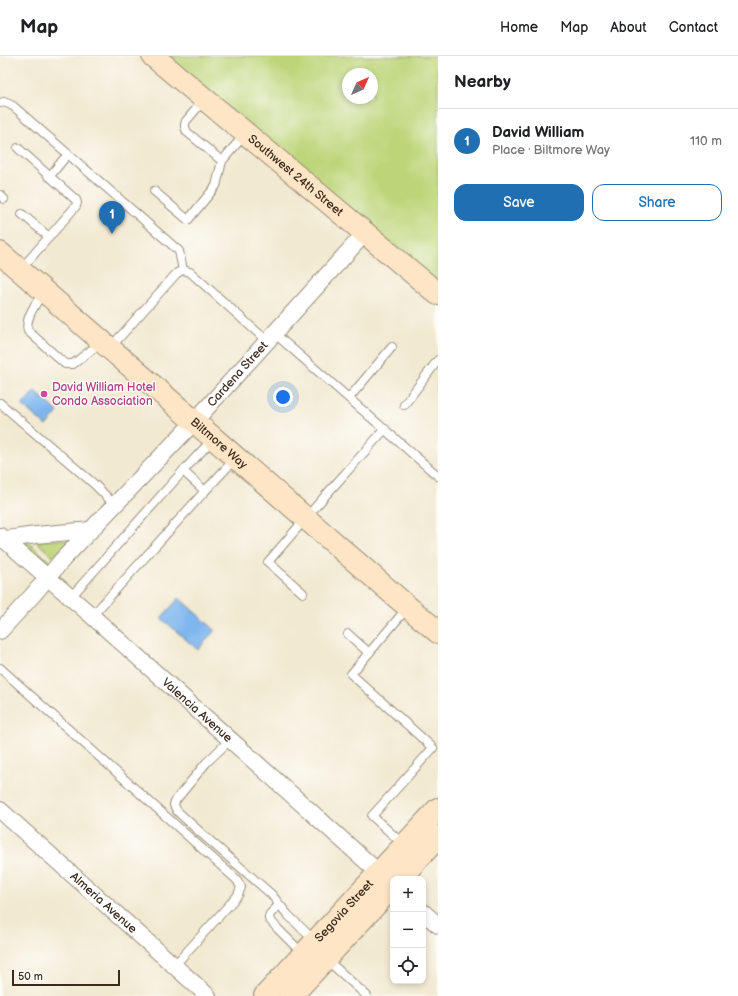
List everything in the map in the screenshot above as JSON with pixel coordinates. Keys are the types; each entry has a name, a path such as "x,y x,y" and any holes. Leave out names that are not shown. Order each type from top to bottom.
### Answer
{"street":[{"name":"Southwest 24th Street","path":"153,56 438,294"},
{"name":"Cardena Street","path":"48,578 63,559 194,422 365,233"},
{"name":"Biltmore Way","path":"0,253 438,632"},
{"path":"1,539 91,530"},
{"name":"Valencia Avenue","path":"1,539 92,616 388,881"},
{"path":"0,631 48,578"},
{"name":"Segovia Street","path":"265,996 315,951 388,881 404,845 438,809"},
{"name":"Almeria Avenue","path":"0,810 208,996"},
{"path":"402,876 438,837"},
{"path":"426,915 438,925"},
{"name":"Segovia Street","path":"292,996 315,951"}],"lane":[{"path":"205,99 186,121 184,124 185,128 187,132 222,161"},
{"path":"0,103 4,102 13,106 179,251 183,270"},
{"path":"154,191 188,220 216,186 222,161 246,133"},
{"path":"18,148 76,200 77,204 20,270"},
{"path":"49,177 68,154"},
{"path":"22,214 49,238"},
{"path":"43,291 30,313 26,327 28,331 65,364 73,364 106,345 177,273 183,270 190,272 349,398 438,476"},
{"path":"349,398 392,347"},
{"path":"404,405 438,360"},
{"path":"0,403 94,484 115,505"},
{"path":"303,593 268,562 385,430"},
{"path":"70,598 213,438"},
{"path":"92,616 236,458"},
{"path":"183,471 205,491"},
{"path":"404,845 372,816 433,748 351,674 408,607"},
{"path":"348,634 369,653"},
{"path":"0,668 237,880 241,887 238,895 174,966"},
{"path":"230,740 206,763 175,801 174,805 177,811 191,824 271,894 315,951"},
{"path":"279,905 269,917 278,929 315,951 367,996"}],"green space":[{"path":"166,56 438,56 438,282"},
{"path":"71,539 53,557 36,541"},
{"path":"27,541 49,561 45,566 22,545"}],"water":[{"path":"35,391 58,412 46,426 22,405"},
{"path":"179,598 215,630 198,650 161,618"}],"place":[{"name":"David William","path":"112,234"},
{"name":"David William Hotel Condo Association","path":"44,394"}]}
